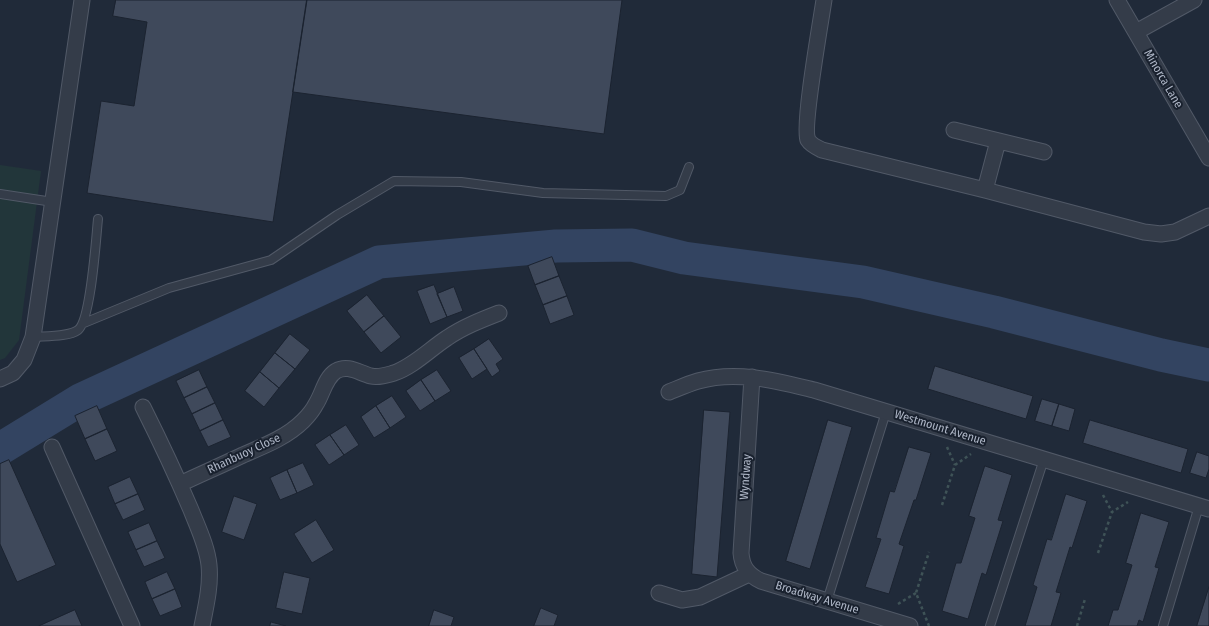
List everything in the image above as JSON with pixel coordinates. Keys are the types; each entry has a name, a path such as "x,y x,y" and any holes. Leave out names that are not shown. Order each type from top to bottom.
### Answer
{"street":[{"path":"0,379 13,373 24,360 34,337 82,0"},
{"path":"824,0 807,125 808,139 811,144 822,150 985,190 1144,232 1161,234 1175,232 1209,216"},
{"name":"Minorca Lane","path":"1117,0 1209,158"},
{"path":"1136,32 1194,0"},
{"path":"954,130 1044,152"},
{"path":"985,190 998,141"},
{"name":"Rhanbuoy Close","path":"180,484 270,444 293,429 308,416 316,404 328,378 342,368 348,368 371,376 384,376 396,372 415,361 453,334 499,313"},
{"name":"Westmount Avenue","path":"669,392 699,381 725,377 752,377 774,381 814,390 1204,507"},
{"name":"Wyndway","path":"749,574 743,565 741,553 752,377"},
{"path":"143,407 180,484 203,539 209,565 209,587 202,626"},
{"path":"52,447 132,626"},
{"path":"658,593 682,600 700,597 749,574"},
{"name":"Broadway Avenue","path":"749,574 761,582 910,626"}],"lane":[{"path":"34,337 67,334 76,331 84,323 169,288 271,260 337,215 394,182 461,182 543,194 666,196 680,190 689,167"},
{"path":"0,194 53,202"},
{"path":"84,323 88,304 98,219"},
{"path":"826,601 886,412"},
{"path":"990,626 1044,459"},
{"path":"1163,626 1204,507"}],"path":[{"path":"942,505 954,465"},
{"path":"1098,553 1112,512 1146,490"},
{"path":"929,552 916,593 929,626"},
{"path":"1076,626 1085,599"}],"green space":[{"path":"0,165 41,171 19,340 5,358 0,360"}],"building":[{"path":"116,0 307,0 273,222 87,193 101,101 134,106 147,22 113,16"},
{"path":"307,0 622,0 604,134 293,92"},
{"path":"552,257 559,276 535,285 528,266"},
{"path":"559,276 567,296 543,305 535,285"},
{"path":"434,285 447,317 430,324 417,291"},
{"path":"454,287 463,311 447,317 437,294"},
{"path":"367,295 384,316 364,332 347,311"},
{"path":"567,296 574,315 550,324 543,305"},
{"path":"384,316 401,337 381,353 364,332"},
{"path":"290,334 310,350 295,369 275,353"},
{"path":"489,339 503,359 496,364 500,371 492,377 474,349"},
{"path":"474,349 487,369 472,379 459,358"},
{"path":"275,353 295,369 279,388 260,372"},
{"path":"935,366 1033,396 1026,419 928,389"},
{"path":"199,370 207,387 184,398 176,381"},
{"path":"437,370 451,391 435,401 421,380"},
{"path":"260,372 279,388 264,407 245,391"},
{"path":"421,380 435,401 420,411 406,391"},
{"path":"207,387 215,403 192,414 184,398"},
{"path":"392,396 406,417 390,428 376,406"},
{"path":"1042,399 1059,404 1052,426 1035,421"},
{"path":"215,403 223,420 200,431 192,414"},
{"path":"1059,404 1075,409 1069,431 1052,426"},
{"path":"97,406 107,429 85,439 75,416"},
{"path":"376,406 390,428 374,438 361,417"},
{"path":"704,410 730,412 717,577 692,574"},
{"path":"223,420 231,437 208,447 200,431"},
{"path":"828,420 852,427 810,569 786,561"},
{"path":"1090,420 1188,449 1181,473 1083,443"},
{"path":"346,425 359,445 344,455 330,435"},
{"path":"107,429 117,451 95,461 85,439"},
{"path":"330,435 344,455 329,465 315,445"},
{"path":"909,447 931,453 916,500 914,500 899,544 904,546 889,594 865,587 881,539 876,538 890,491 894,492"},
{"path":"1197,452 1209,456 1209,469 1206,478 1190,473"},
{"path":"9,460 56,565 17,582 0,544 0,464"},
{"path":"303,463 314,485 297,493 287,470"},
{"path":"985,466 1012,475 998,520 1003,521 986,575 982,573 968,619 942,611 956,563 961,563 975,518 969,516"},
{"path":"287,470 297,493 280,500 270,478"},
{"path":"130,477 138,494 115,504 108,487"},
{"path":"138,494 145,510 123,520 115,504"},
{"path":"1066,494 1087,501 1072,548 1070,547 1056,592 1061,593 1051,626 1025,626 1037,587 1033,585 1047,539 1051,540"},
{"path":"234,496 257,504 244,540 222,532"},
{"path":"1141,513 1169,522 1155,567 1159,568 1143,622 1139,620 1137,626 1108,626 1113,610 1118,610 1132,565 1126,563"},
{"path":"316,520 334,550 312,563 294,534"},
{"path":"149,523 157,541 136,550 128,532"},
{"path":"157,541 165,558 144,567 136,550"},
{"path":"167,572 175,589 152,599 145,582"},
{"path":"284,572 310,578 302,614 276,608"},
{"path":"1209,587 1209,626 1197,626"},
{"path":"175,589 182,607 160,616 152,599"},
{"path":"541,608 558,615 554,626 534,626"},
{"path":"75,610 82,626 39,626"},
{"path":"434,610 454,617 451,626 429,626"},
{"path":"271,622 286,626 270,626"}],"waterway":[{"path":"0,449 80,400 379,262 556,246 632,245 684,258 863,282 994,312 1161,355 1209,365"}]}
